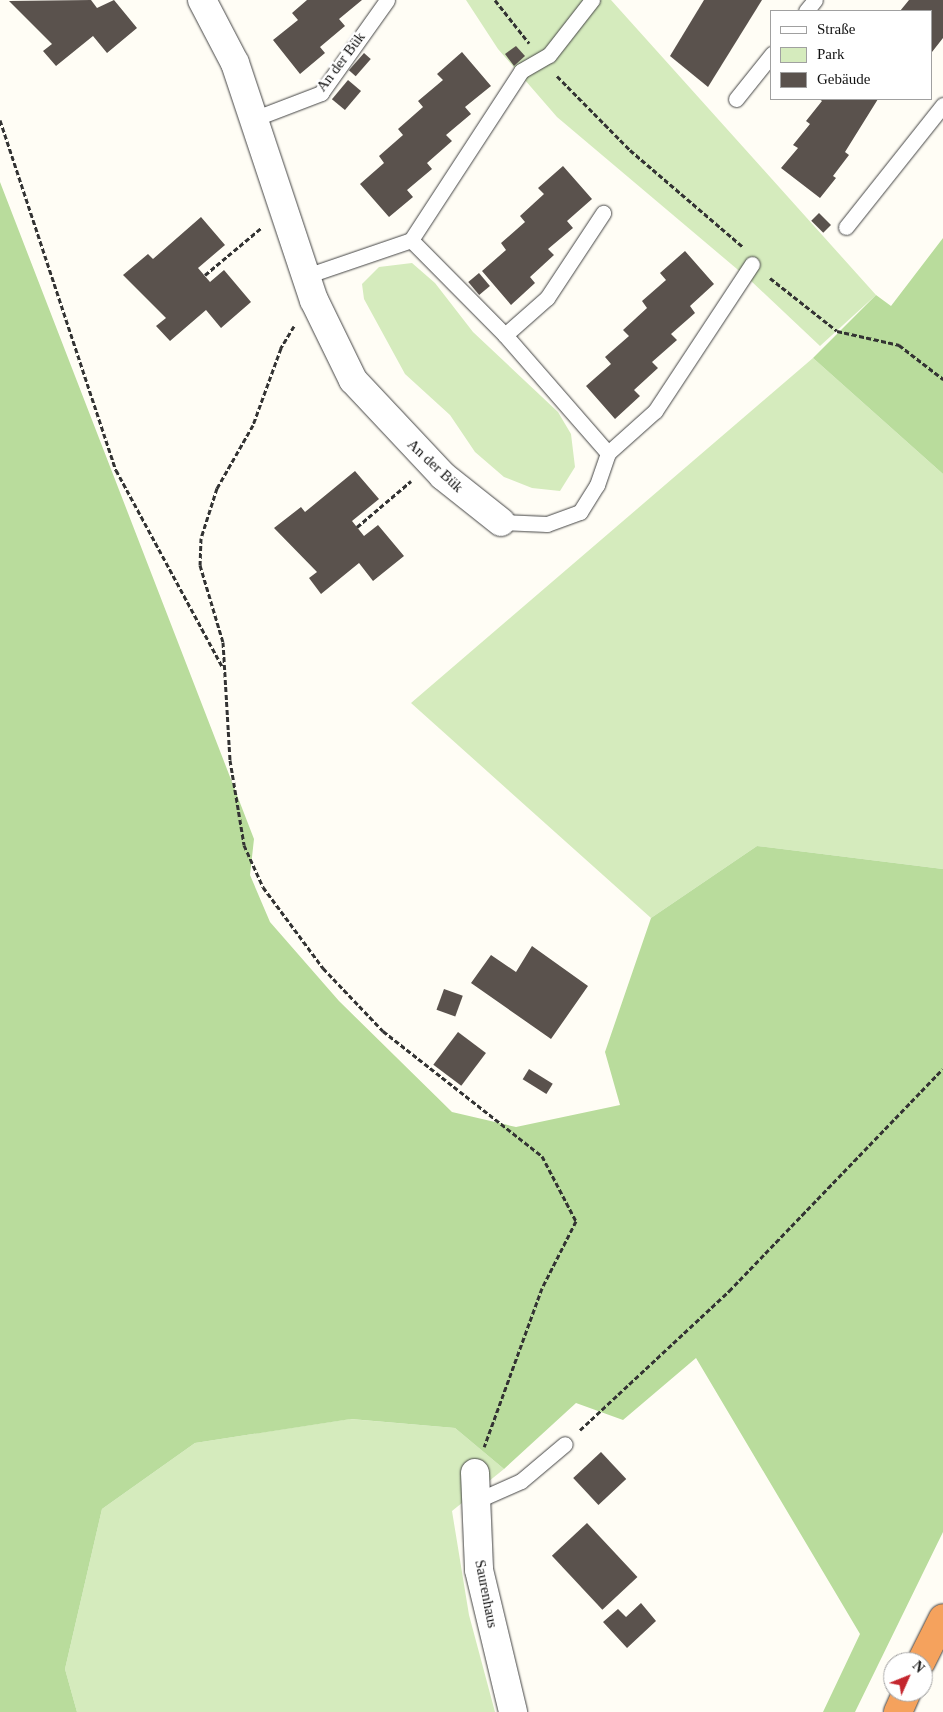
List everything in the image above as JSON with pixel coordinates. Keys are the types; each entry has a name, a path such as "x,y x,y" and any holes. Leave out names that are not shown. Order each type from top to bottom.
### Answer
{"highway":[{"path":"926,1652 943,1618"}],"street":[{"name":"An der Bük","path":"207,3 235,62 256,118 310,288 353,380 431,465 501,522"},
{"name":"Saurenhaus","path":"475,1473 479,1570 513,1712"}],"lane":[{"name":"An der Bük","path":"256,118 321,94 387,0"},
{"path":"310,288 411,240 521,71 540,56 549,54 592,0"},
{"path":"807,10 815,0"},
{"path":"736,99 770,56"},
{"path":"846,228 943,105"},
{"path":"505,335 548,298 603,213"},
{"path":"411,240 505,335 608,453 655,411 752,264"},
{"name":"An der Bük","path":"501,522 547,524 580,512 598,485 608,453"},
{"path":"476,1501 521,1481 565,1444"}],"path":[{"path":"495,0 540,56 609,131 740,243 752,264 837,331 900,345 943,379"},
{"path":"0,120 116,470 224,669"},
{"path":"205,275 284,208"},
{"path":"310,288 281,348 253,425 207,513 200,565 223,642 224,669 244,845 263,887 340,985 432,1072 542,1156 576,1221 542,1288 475,1473"},
{"path":"357,527 431,465"},
{"path":"565,1444 729,1291 943,1069"}],"green space":[{"path":"466,0 611,0 876,295 820,346 750,280 557,117 498,49"},
{"path":"0,182 254,839 250,875 270,922 339,1001 452,1112 516,1127 620,1105 605,1052 651,918 757,846 943,869 943,1532 855,1712 823,1712 860,1634 696,1358 623,1420 576,1403 504,1469 455,1428 351,1419 195,1443 102,1509 65,1669 77,1712 0,1712"},
{"path":"943,238 943,474 813,358 876,295 891,306"},
{"path":"412,263 435,283 473,332 558,412 571,434 575,467 560,491 532,488 504,477 475,452 450,415 405,374 364,299 362,284 379,267"},
{"path":"813,358 943,474 943,869 757,846 651,918 411,703"},
{"path":"350,1419 455,1428 504,1469 452,1511 469,1615 495,1712 77,1712 65,1669 102,1509 195,1443"}],"building":[{"path":"91,0 97,8 114,0 137,28 107,53 93,36 56,66 43,51 52,44 9,1"},
{"path":"307,0 362,0 339,19 345,26 320,47 325,53 300,74 273,40 298,20 292,13"},
{"path":"704,0 762,0 708,87 670,56"},
{"path":"909,0 943,0 943,38 933,51 933,10 901,10"},
{"path":"516,46 525,56 514,66 505,54"},
{"path":"462,52 491,86 465,107 471,114 446,135 452,141 427,163 432,169 407,190 413,197 389,217 360,184 384,163 379,156 403,135 398,129 423,107 418,101 443,80 437,74"},
{"path":"364,53 371,59 356,76 349,70"},
{"path":"348,80 361,91 345,110 332,99"},
{"path":"820,100 877,100 845,152 849,155 833,176 836,178 820,198 781,168 798,148 793,145 810,124 806,121 822,101"},
{"path":"563,166 592,199 567,221 573,228 548,249 554,255 530,277 535,283 511,305 482,271 506,250 501,243 525,222 520,216 544,194 538,188"},
{"path":"819,213 831,225 823,233 811,221"},
{"path":"201,217 225,245 198,268 210,282 224,270 251,302 221,328 206,310 170,341 156,326 166,318 123,275 148,254 153,259"},
{"path":"685,251 714,284 690,306 695,313 671,334 677,340 652,362 658,368 634,390 640,396 615,419 586,386 611,364 605,357 629,336 623,330 647,308 642,301 666,280 660,273"},
{"path":"479,273 490,286 479,295 468,282"},
{"path":"355,471 379,499 352,521 364,536 378,525 404,556 373,581 359,563 321,594 309,578 317,572 274,528 301,507 305,512"},
{"path":"532,946 588,986 551,1039 471,983 491,955 516,972"},
{"path":"444,989 463,996 455,1017 436,1010"},
{"path":"458,1032 486,1053 461,1086 433,1065"},
{"path":"529,1069 553,1084 546,1094 523,1079"},
{"path":"601,1452 626,1479 598,1505 573,1478"},
{"path":"587,1523 637,1577 602,1610 552,1556"},
{"path":"641,1603 656,1621 627,1648 603,1622 618,1609 626,1617"}]}
